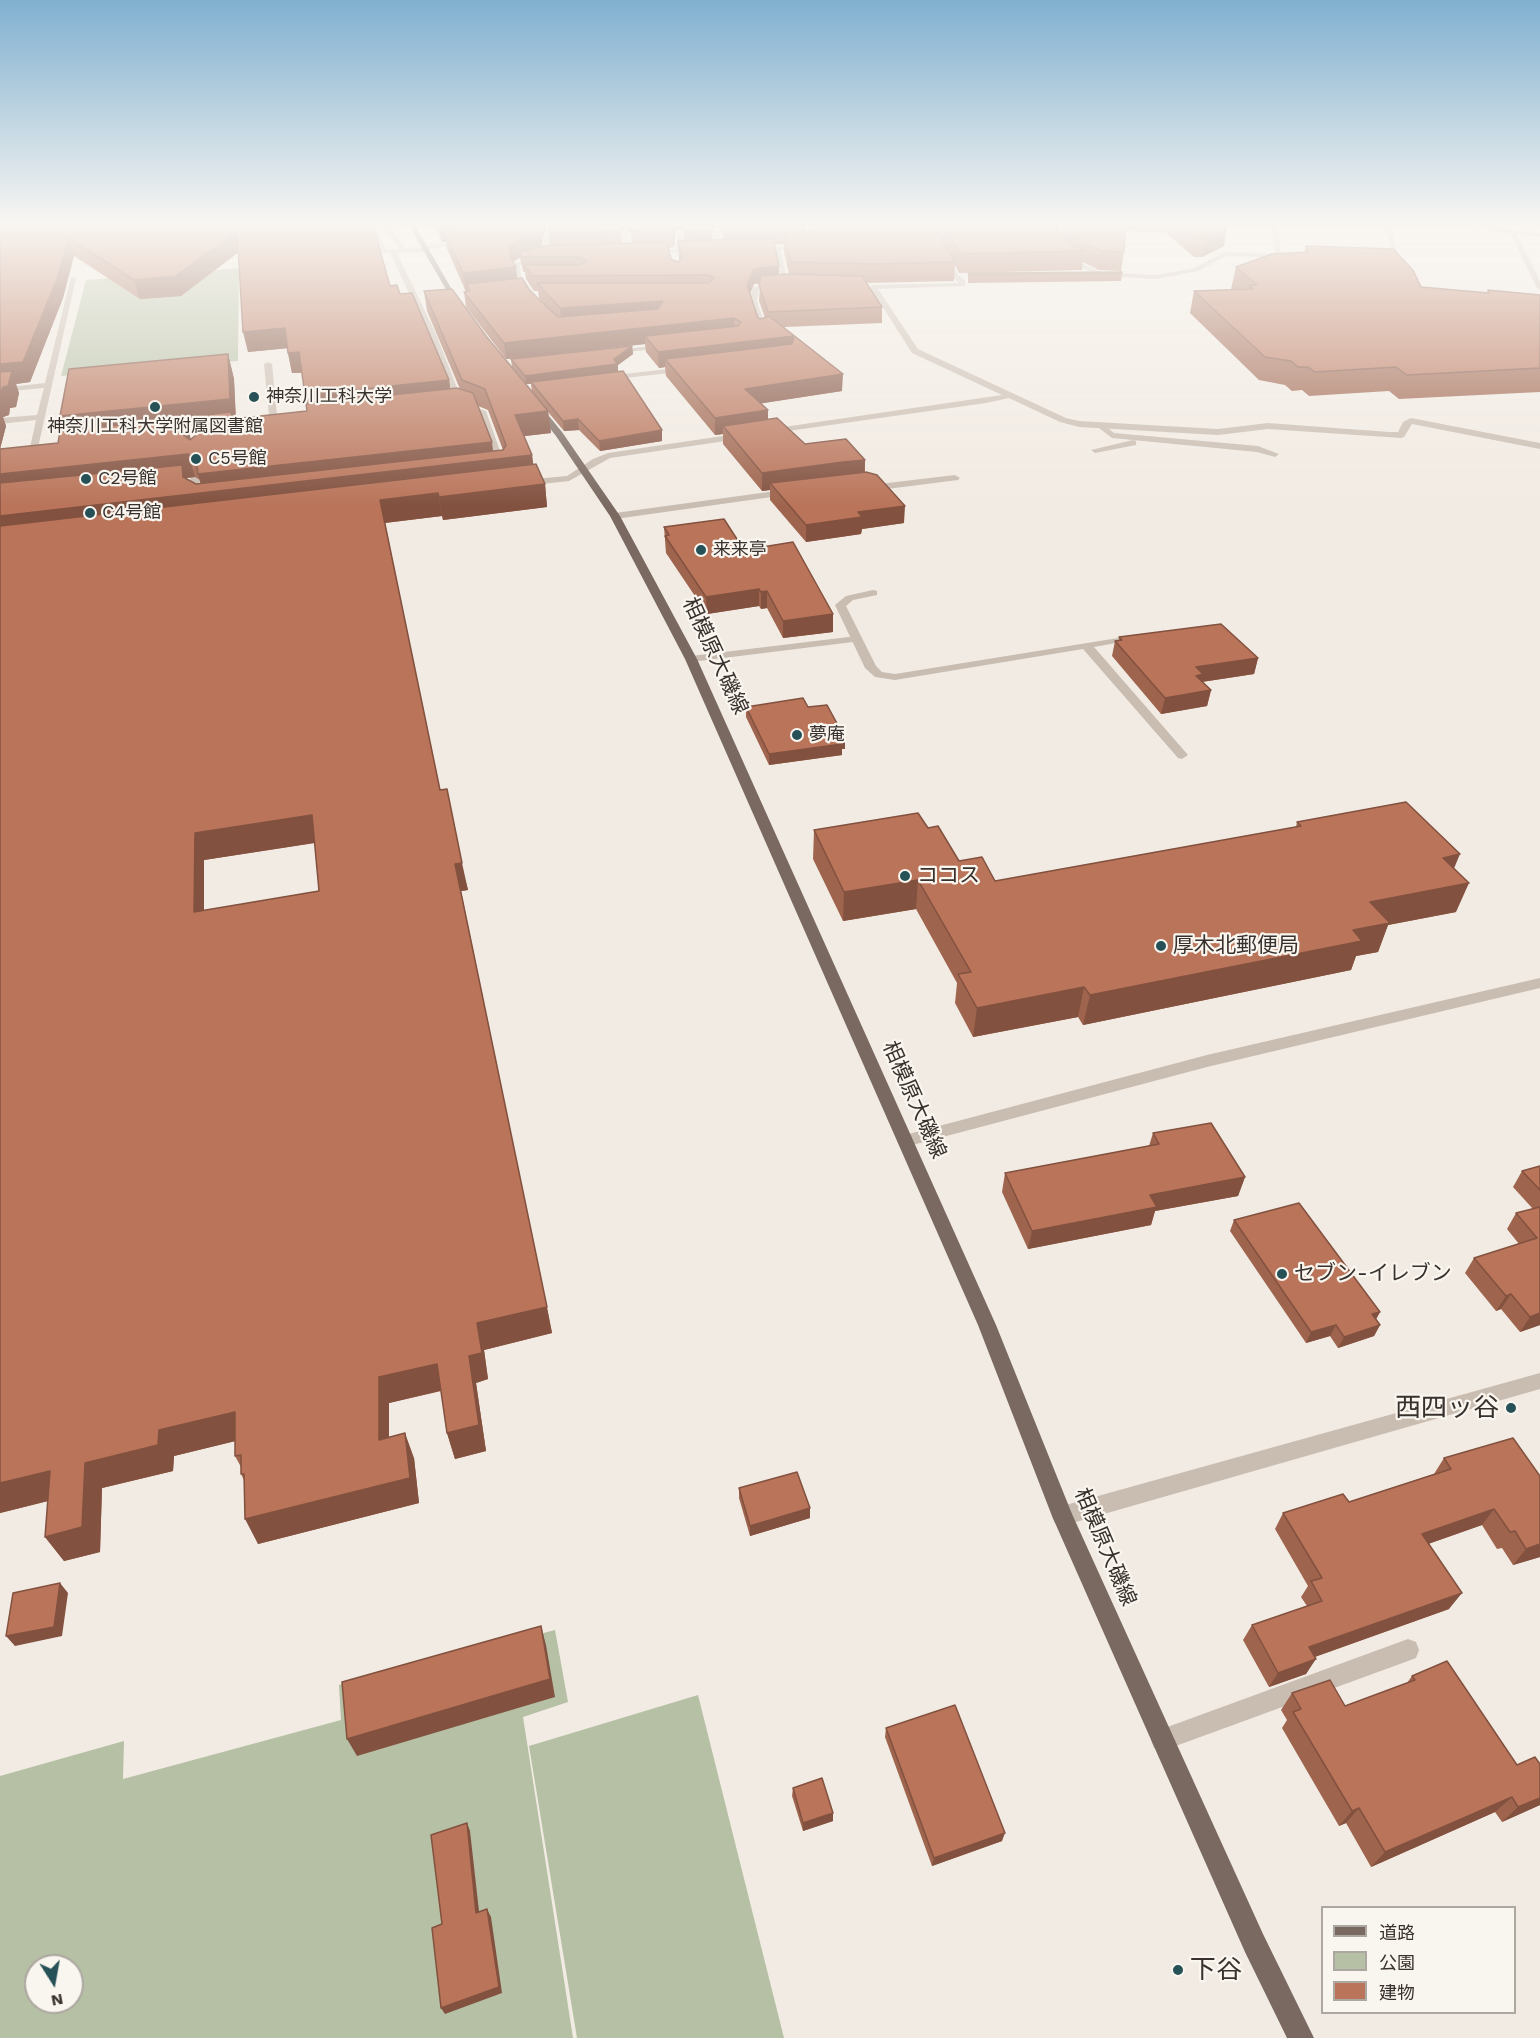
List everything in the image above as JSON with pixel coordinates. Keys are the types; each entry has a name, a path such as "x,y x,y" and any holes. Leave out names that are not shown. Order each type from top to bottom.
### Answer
{"main road":[{"name":"相模原大磯線","path":"530,398 584,469 615,516 691,659 987,1325 1062,1515 1254,1943 1301,2038"}],"street":[{"path":"33,452 64,317"},
{"path":"424,317 460,405"},
{"path":"758,317 763,331"},
{"path":"893,317 915,351 1007,396 1062,420 1079,424 1218,432 1268,426 1401,435 1406,424 1411,421 1540,446"},
{"path":"608,352 622,354 678,344"},
{"path":"268,364 274,426"},
{"path":"603,379 696,367"},
{"path":"0,390 48,385"},
{"path":"761,433 986,401 1007,396"},
{"path":"448,406 460,405 482,411 503,468 492,469"},
{"path":"0,421 41,417"},
{"path":"263,427 286,424"},
{"path":"1102,426 1112,435 1258,449 1275,454"},
{"path":"512,484 569,477 596,460 608,456 749,435"},
{"path":"1095,450 1130,443 1149,443 1152,439"},
{"path":"184,483 195,486 196,446"},
{"path":"22,453 45,450"},
{"path":"854,484 865,483 879,487 955,478"},
{"path":"615,516 761,492 798,491"},
{"path":"873,593 850,598 840,605 872,668 879,675 895,677 1153,634"},
{"path":"691,659 857,639"},
{"path":"1087,646 1182,755"},
{"path":"905,1141 1207,1061 1540,983"},
{"path":"1062,1515 1540,1381"},
{"path":"1162,1740 1408,1650"}],"green space":[{"path":"76,317 238,317 238,361 61,376"},
{"path":"555,1630 568,1702 523,1717 573,2038 0,2038 0,1776 124,1741 123,1779 341,1720 339,1685"},
{"path":"698,1695 784,2038 577,2038 529,1746"}],"building":[{"path":"0,317 41,317 23,362 0,364"},
{"path":"242,317 422,317 449,380 305,395 299,352 288,353 285,328 243,332"},
{"path":"435,317 472,317 548,411 515,415 532,455 0,516 0,483 182,465 183,477 196,484 503,450 506,445 485,389 462,380"},
{"path":"484,317 758,317 761,319 770,317 843,374 745,389 768,410 715,418 665,359 792,344 794,336 658,352 645,336 738,326 741,322 734,318 504,343"},
{"path":"1222,317 1540,317 1540,368 1407,375 1396,367 1315,372 1308,367 1298,367 1291,361 1265,357"},
{"path":"632,346 614,359 617,364 525,376 511,359"},
{"path":"228,354 230,399 60,416 69,369"},
{"path":"12,371 8,386 3,387 0,394 0,372"},
{"path":"623,371 662,430 599,441 578,419 563,421 531,382"},
{"path":"457,388 473,393 492,442 198,474 196,459 188,454 0,474 0,449 58,443 60,431 184,418 183,435 190,440 196,435 197,416 231,412 232,419 307,411 306,404"},
{"path":"777,418 805,444 846,439 865,460 762,473 723,426"},
{"path":"536,464 545,484 439,497 438,493 380,500 440,790 447,789 462,863 455,864 547,1307 477,1323 482,1353 469,1356 479,1425 447,1433 437,1364 379,1377 379,1440 405,1433 410,1478 245,1519 244,1474 241,1474 241,1455 235,1456 235,1412 159,1430 158,1445 85,1463 82,1527 45,1537 50,1471 0,1483 0,526","holes":["312,815 319,891 194,912 195,833"]},
{"path":"866,472 877,475 905,506 858,512 862,517 806,525 770,483"},
{"path":"724,519 744,550 793,542 833,614 783,621 767,591 761,592 759,589 706,597 665,536 669,535 664,527"},
{"path":"1221,624 1258,658 1196,667 1203,674 1196,676 1211,690 1165,698 1115,641 1122,640 1119,637"},
{"path":"803,698 808,707 827,705 845,738 840,739 842,744 769,754 746,707"},
{"name":"厚木北郵便局","path":"1406,802 1460,854 1443,858 1469,883 1370,902 1390,923 1353,930 1362,941 1090,995 1084,987 977,1008 958,974 971,972 918,880 844,892 814,830 918,813 928,828 938,826 959,861 982,857 995,881 1301,826 1297,822"},
{"path":"1211,1123 1245,1177 1150,1195 1157,1207 1032,1231 1005,1173 1159,1144 1153,1133"},
{"path":"1540,1166 1540,1190 1522,1171"},
{"path":"1299,1203 1380,1312 1372,1314 1380,1325 1344,1337 1336,1325 1311,1332 1234,1220"},
{"path":"1540,1207 1540,1313 1530,1317 1511,1294 1506,1296 1474,1258 1537,1238 1516,1213"},
{"path":"1513,1438 1540,1476 1540,1544 1526,1549 1515,1531 1510,1532 1494,1509 1422,1534 1462,1593 1309,1647 1316,1659 1278,1673 1252,1625 1322,1601 1311,1581 1322,1578 1283,1513 1343,1494 1349,1502 1451,1469 1444,1458"},
{"path":"797,1472 810,1508 750,1526 739,1488"},
{"path":"60,1583 54,1627 6,1636 13,1593"},
{"path":"541,1626 550,1679 347,1739 342,1682"},
{"path":"1447,1661 1517,1765 1535,1757 1540,1764 1540,1798 1518,1807 1512,1797 1385,1852 1359,1808 1352,1811 1293,1712 1301,1709 1292,1693 1330,1680 1345,1706 1415,1680 1412,1676"},
{"path":"955,1705 1005,1833 934,1858 886,1728"},
{"path":"822,1778 833,1813 803,1823 793,1788"},
{"path":"467,1823 476,1913 487,1909 499,1987 441,2008 432,1928 442,1924 431,1835"}],"place":[{"name":"神奈川工科大学","path":"254,397"},
{"name":"神奈川工科大学附属図書館","path":"155,407"},
{"name":"C5号館","path":"196,459"},
{"name":"C2号館","path":"86,479"},
{"name":"C4号館","path":"90,513"},
{"name":"来来亭","path":"701,550"},
{"name":"夢庵","path":"797,735"},
{"name":"ココス","path":"905,876"},
{"name":"厚木北郵便局","path":"1161,946"},
{"name":"セブン-イレブン","path":"1282,1274"},
{"name":"西四ッ谷","path":"1511,1408"},
{"name":"下谷","path":"1178,1970"}]}
